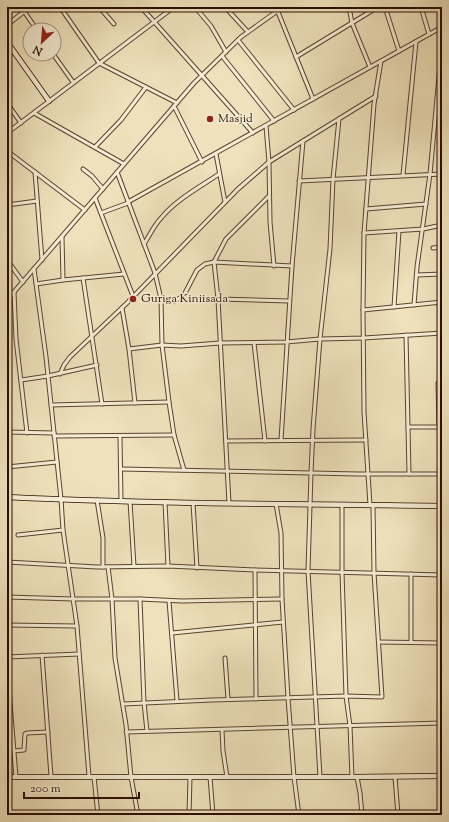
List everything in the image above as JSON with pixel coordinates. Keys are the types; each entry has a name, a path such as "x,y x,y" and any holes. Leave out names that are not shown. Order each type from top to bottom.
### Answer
{"street":[{"path":"21,7 31,22"},
{"path":"7,25 30,7"},
{"path":"60,7 100,63 177,103"},
{"path":"99,7 114,24"},
{"path":"141,7 253,133"},
{"path":"7,133 174,7"},
{"path":"195,7 210,26 226,52"},
{"path":"225,7 248,32"},
{"path":"7,300 174,106 202,76 238,40 277,9 283,7"},
{"path":"349,7 352,23 370,67"},
{"path":"296,57 378,7"},
{"path":"385,7 399,51"},
{"path":"421,7 429,34"},
{"path":"277,9 313,99"},
{"path":"101,213 128,202 202,162 442,27"},
{"path":"238,40 294,110"},
{"path":"7,42 49,101"},
{"path":"404,175 416,42"},
{"path":"414,305 430,174 442,44"},
{"path":"222,56 274,121"},
{"path":"123,704 228,699 316,698 346,696 382,697 364,412 363,310 364,234 376,96 381,61"},
{"path":"59,62 73,82"},
{"path":"95,147 120,120 146,87"},
{"path":"60,374 70,357 122,308 225,202 268,162 376,96"},
{"path":"7,104 21,123"},
{"path":"174,106 202,162"},
{"path":"34,113 124,164"},
{"path":"320,777 308,571 312,440 320,339 330,249 333,179 339,119"},
{"path":"266,126 270,222 274,266"},
{"path":"281,440 289,301 303,141"},
{"path":"7,151 85,210"},
{"path":"216,154 225,202"},
{"path":"83,169 103,188"},
{"path":"35,172 42,260"},
{"path":"117,172 156,273 161,299 162,345 168,402 174,435 184,470"},
{"path":"144,244 163,216 185,196 220,174"},
{"path":"299,181 442,174"},
{"path":"229,503 218,299 214,262 226,239 269,196"},
{"path":"95,198 133,296"},
{"path":"7,205 37,201"},
{"path":"366,209 426,204"},
{"path":"364,234 423,229 442,225"},
{"path":"394,307 399,231"},
{"path":"62,237 63,280"},
{"path":"433,248 442,247"},
{"path":"7,260 22,282"},
{"path":"161,299 175,301 184,295 197,270 205,264 214,262 292,266"},
{"path":"34,269 48,376 63,530 77,626 78,654 98,815"},
{"path":"36,284 124,274"},
{"path":"417,275 442,274"},
{"path":"83,278 102,404"},
{"path":"14,292 16,339 27,432"},
{"path":"218,299 289,301"},
{"path":"363,310 442,302"},
{"path":"122,308 129,349 135,403"},
{"path":"129,349 162,345 181,346 220,343 286,342 442,333"},
{"path":"406,335 409,474"},
{"path":"254,342 265,441"},
{"path":"21,380 97,366"},
{"path":"408,427 441,427 438,383"},
{"path":"51,406 168,402"},
{"path":"7,432 27,432 54,435 174,435"},
{"path":"120,436 121,501"},
{"path":"226,442 281,440 366,440"},
{"path":"7,467 57,462"},
{"path":"121,469 228,472 442,474"},
{"path":"7,496 61,500 442,506"},
{"path":"97,500 103,538 102,567"},
{"path":"130,501 134,566"},
{"path":"165,502 168,566"},
{"path":"193,503 197,568"},
{"path":"276,504 281,532 283,622 294,777 299,815"},
{"path":"342,505 342,572 346,696 355,777 360,792 362,815"},
{"path":"18,535 63,530"},
{"path":"7,562 102,567 168,566 442,575"},
{"path":"108,567 112,598 116,658 131,777 138,815"},
{"path":"255,570 254,599 256,699"},
{"path":"410,574 411,642"},
{"path":"7,597 169,600 282,598"},
{"path":"140,599 144,703 147,731"},
{"path":"169,600 177,701"},
{"path":"172,633 283,622"},
{"path":"7,625 77,626"},
{"path":"379,642 442,643"},
{"path":"7,657 78,654"},
{"path":"42,655 51,776"},
{"path":"225,658 228,699"},
{"path":"9,690 16,777"},
{"path":"126,732 442,723"},
{"path":"222,730 223,751 227,777"},
{"path":"14,751 24,750 25,734 48,732"},
{"path":"7,777 442,776"},
{"path":"189,815 190,777"},
{"path":"210,777 213,815"},
{"path":"395,777 398,815"}],"place":[{"name":"Masjid","path":"210,119"},
{"name":"Guriga Kiniisada","path":"133,299"}]}
